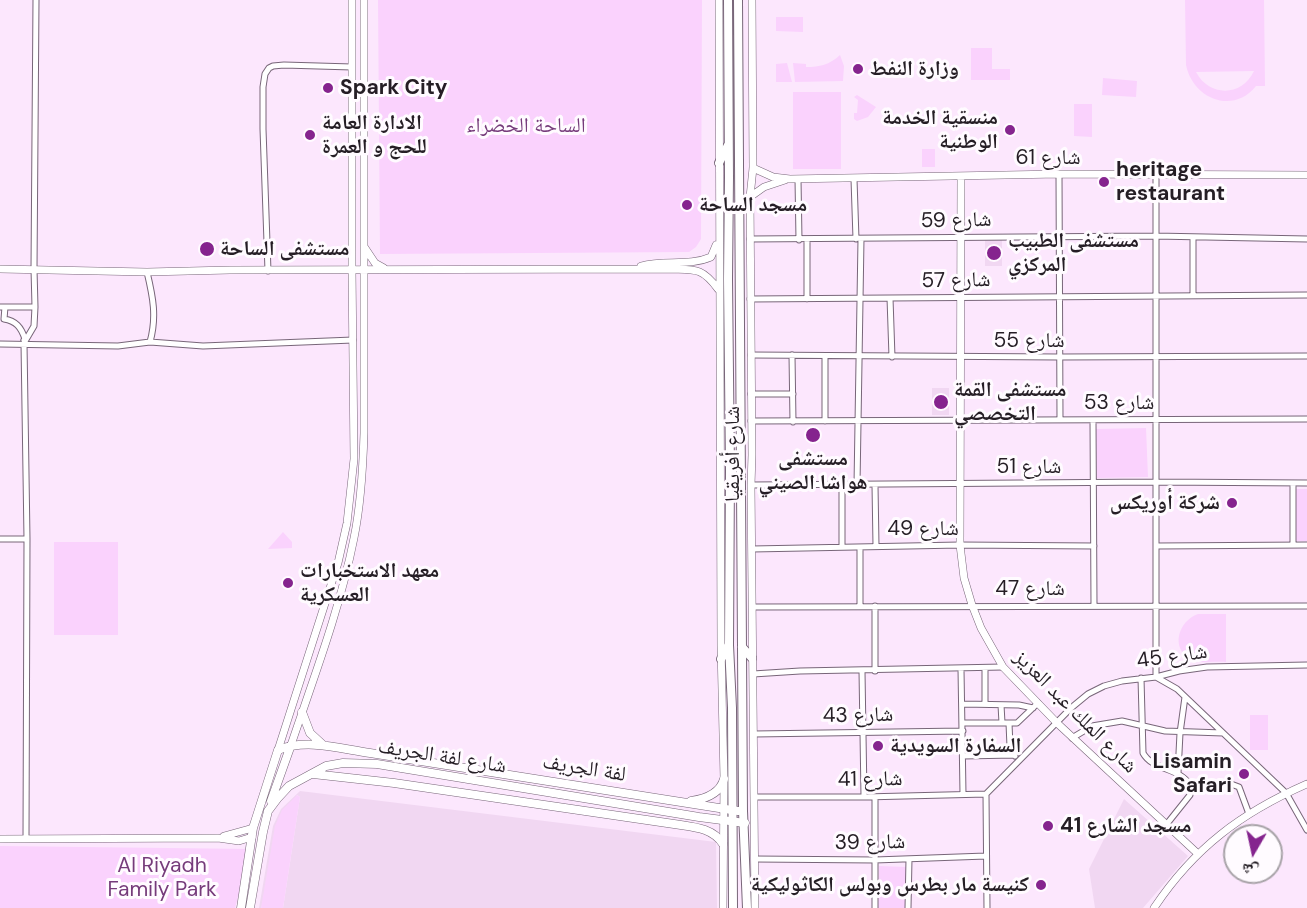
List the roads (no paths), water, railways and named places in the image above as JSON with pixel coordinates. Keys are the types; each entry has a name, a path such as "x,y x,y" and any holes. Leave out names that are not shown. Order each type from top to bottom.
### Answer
{"highway":[{"name":"شارع أفريقيا","path":"728,0 729,810 734,822 733,908"},
{"name":"شارع أفريقيا","path":"738,0 743,811 747,908"},
{"path":"719,163 729,142"},
{"path":"720,408 730,414"},
{"path":"729,521 742,520"},
{"path":"721,659 729,645"},
{"path":"742,647 752,658"}],"main road":[{"path":"302,712 312,736 326,746"},
{"name":"لفة الجريف","path":"278,750 291,745 326,746 743,811"},
{"path":"268,811 291,745"},
{"path":"240,908 253,832 278,750"},
{"name":"شارع لفة الجريف","path":"250,908 268,811 289,786 326,766 343,763 377,764 724,821"},
{"path":"312,774 394,783 681,825 709,831 717,835 723,844"},
{"path":"684,802 703,800 712,795 721,787 724,779"},
{"path":"724,821 745,823"}],"street":[{"path":"26,838 27,539 24,343 34,326 35,307 36,0"},
{"path":"278,750 325,608 344,537 353,470 355,433 352,269 352,0"},
{"path":"291,745 336,609 354,539 360,496 364,433 364,0"},
{"name":"شارع أفريقيا","path":"719,0 718,288 721,659 724,779 729,810 724,821 723,908"},
{"name":"شارع أفريقيا","path":"752,0 753,168 750,197 750,299 755,908"},
{"path":"268,271 263,129 263,87 266,74 273,66 284,65 352,67"},
{"path":"753,168 772,177 790,179"},
{"path":"1059,174 1060,420"},
{"name":"شارع 61","path":"790,179 1059,174 1307,175"},
{"name":"شارع الملك عبد العزيز","path":"961,176 960,545 964,578 972,605 981,628 1003,667 1035,706 1057,723 1197,853"},
{"path":"1156,176 1156,677 1167,682 1185,697 1286,793 1307,830"},
{"path":"854,178 861,298 857,485"},
{"path":"750,197 764,187 790,179"},
{"path":"798,179 799,240"},
{"name":"شارع 59","path":"750,239 1155,236 1307,239"},
{"path":"635,268 650,263 695,263 711,257 719,237"},
{"path":"1193,237 1193,295"},
{"path":"807,240 807,299"},
{"path":"364,246 375,262 386,269"},
{"path":"0,268 147,272 635,268 696,270 709,276 718,288"},
{"path":"147,272 155,306 154,328 150,342"},
{"name":"شارع 57","path":"750,299 1307,295"},
{"path":"890,298 892,357"},
{"path":"14,344 25,339 17,324 4,320 2,307 35,307"},
{"path":"0,344 118,346 150,342 203,346 353,340"},
{"name":"شارع 55","path":"751,355 860,357 1307,356"},
{"path":"792,355 793,422"},
{"path":"825,356 825,421"},
{"path":"751,394 793,394"},
{"name":"شارع 53","path":"752,421 1307,419"},
{"path":"1093,420 1094,606"},
{"path":"355,433 364,433"},
{"path":"1293,483 1293,545"},
{"name":"شارع 51","path":"751,485 1307,483"},
{"path":"842,485 842,546"},
{"path":"875,485 876,546"},
{"path":"344,537 354,539"},
{"path":"0,539 27,539"},
{"path":"1157,546 1307,545"},
{"name":"شارع 49","path":"752,549 842,546 1094,546"},
{"path":"860,547 860,606"},
{"path":"874,671 875,606"},
{"name":"شارع 47","path":"753,607 1307,606"},
{"name":"شارع 45","path":"986,794 1080,699 1097,689 1141,678 1207,667 1307,665"},
{"path":"753,674 1003,667"},
{"path":"985,668 985,704"},
{"path":"961,669 963,795"},
{"path":"862,671 864,797"},
{"path":"1141,678 1143,753 1150,763 1178,773 1190,785 1190,795 1166,825"},
{"path":"1178,773 1185,697"},
{"path":"962,704 1035,706"},
{"path":"1001,705 1010,747 1020,760"},
{"path":"963,723 1019,721 1035,706"},
{"path":"1072,738 1092,726 1119,721 1141,727 1180,732 1223,733"},
{"name":"شارع 43","path":"754,734 963,731"},
{"path":"963,756 1014,755"},
{"path":"1190,785 1232,784 1239,787 1249,814"},
{"path":"1154,908 1197,853 1249,814 1307,784"},
{"path":"986,794 987,908"},
{"name":"شارع 41","path":"754,797 986,794"},
{"path":"875,797 875,908"},
{"path":"0,839 218,837 253,832"},
{"name":"شارع 39","path":"755,859 875,860 986,856"},
{"path":"908,908 909,859"}],"place":[{"name":"وزارة النفط","path":"858,69"},
{"name":"Spark City","path":"328,88"},
{"name":"منسقية الخدمة الوطنية","path":"1010,130"},
{"name":"الادارة العامة للحج و العمرة","path":"310,135"},
{"name":"heritage restaurant","path":"1104,182"},
{"name":"مسجد الساحة","path":"687,205"},
{"name":"مستشفى الساحة","path":"207,249"},
{"name":"مستشفى الطبيب المركزي","path":"994,253"},
{"name":"مستشفى القمة التخصصي","path":"941,402"},
{"name":"مستشفى هواشا الصيني","path":"813,435"},
{"name":"شركة أوريكس","path":"1232,503"},
{"name":"معهد الاستخبارات العسكرية","path":"288,583"},
{"name":"السفارة السويدية","path":"878,746"},
{"name":"Lisamin Safari","path":"1244,774"},
{"name":"مسجد الشارع 41","path":"1048,826"},
{"name":"كنيسة مار بطرس وبولس الكاثوليكية","path":"1041,885"}],"park label":[{"name":"الساحة الخضراء","path":"526,126"},
{"name":"Al Riyadh Family Park","path":"162,878"}]}
